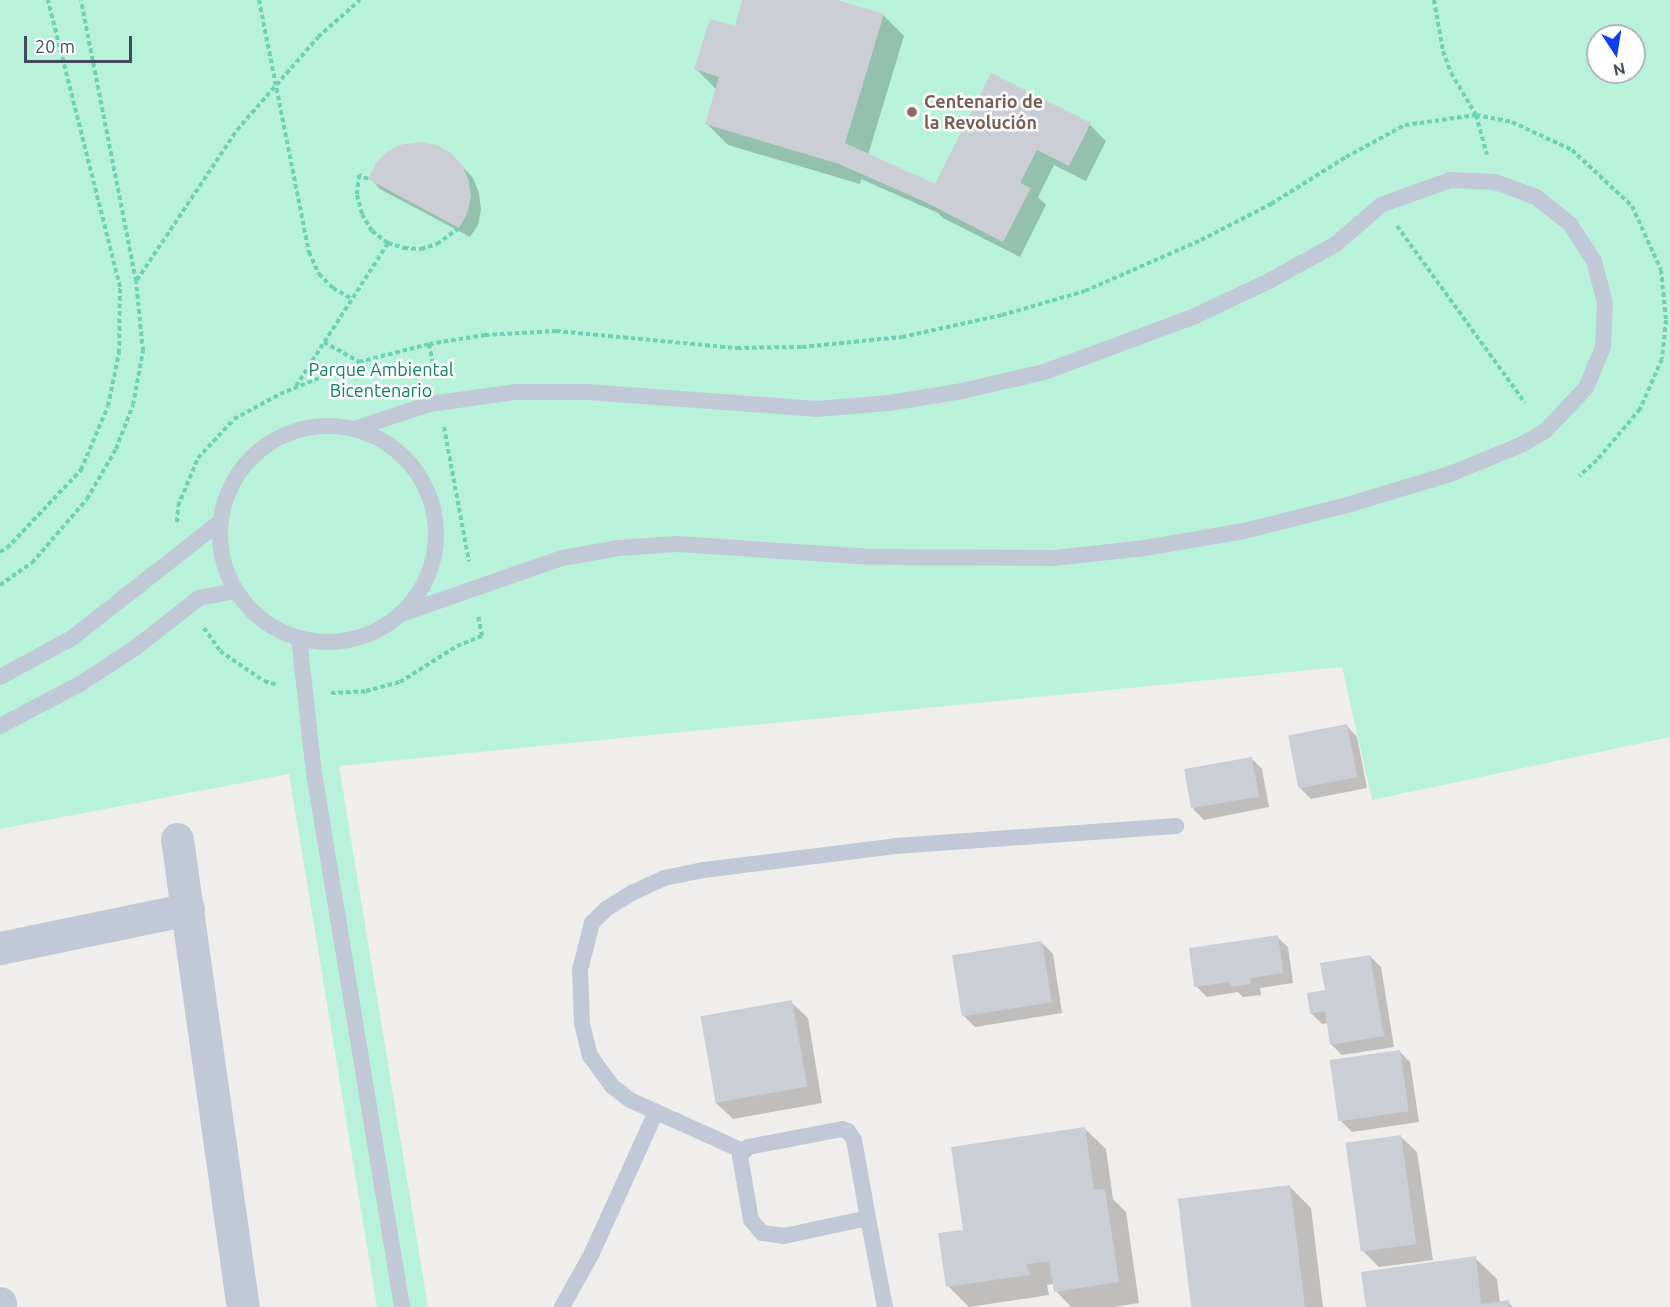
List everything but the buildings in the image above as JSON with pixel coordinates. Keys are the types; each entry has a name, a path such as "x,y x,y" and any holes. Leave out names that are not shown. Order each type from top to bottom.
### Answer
{"street":[{"path":"177,839 245,1305"},
{"path":"0,948 188,909"}],"lane":[{"path":"354,429 430,404 515,392 586,392 817,409 889,403 962,391 1044,372 1195,316 1336,244 1381,204 1450,180 1495,182 1536,197 1570,224 1594,261 1605,303 1603,347 1586,388 1545,430 1521,445 1450,474 1347,505 1244,531 1145,548 1054,558 872,557 677,544 619,548 562,558 454,593 401,614 370,633 335,642 299,638 274,628 252,612 236,591 225,569 220,546 220,522 231,487 252,458 282,436 317,426 354,429 384,442 410,463 428,491 436,523 434,557 422,588 401,614"},
{"path":"0,677 72,638 220,522"},
{"path":"0,726 80,684 135,648 199,598 236,591"},
{"path":"299,638 314,773 402,1307"},
{"path":"743,1151 630,1100 602,1075 590,1056 582,1024 580,970 592,923 606,909 632,893 664,878 738,866 896,846 1176,826"},
{"path":"562,1307 592,1253 656,1112"},
{"path":"868,1218 784,1236 762,1233 751,1220 739,1160 743,1151 760,1144 842,1129 848,1131 854,1140 885,1307"}],"path":[{"path":"0,552 7,548 81,470 108,406 119,353 120,287 48,0"},
{"path":"0,585 32,563 87,499 116,449 133,405 143,351 136,281 81,0"},
{"path":"259,0 309,252 319,274 333,288 352,299"},
{"path":"136,281 237,130 318,37 360,0"},
{"path":"1434,0 1443,51 1451,73 1476,115 1495,182"},
{"path":"368,179 359,175 357,195 362,214 372,231 388,243 404,248 421,249 436,244 459,228"},
{"path":"1394,223 1525,403"},
{"path":"295,387 388,243"},
{"path":"324,342 359,362"}],"green space":[{"name":"Parque Ambiental Bicentenario","path":"0,0 1670,0 1670,737 1372,800 1342,667 339,766 428,1307 377,1307 289,774 0,829"}],"place":[{"name":"Centenario de la Revolución","path":"912,112"}]}
